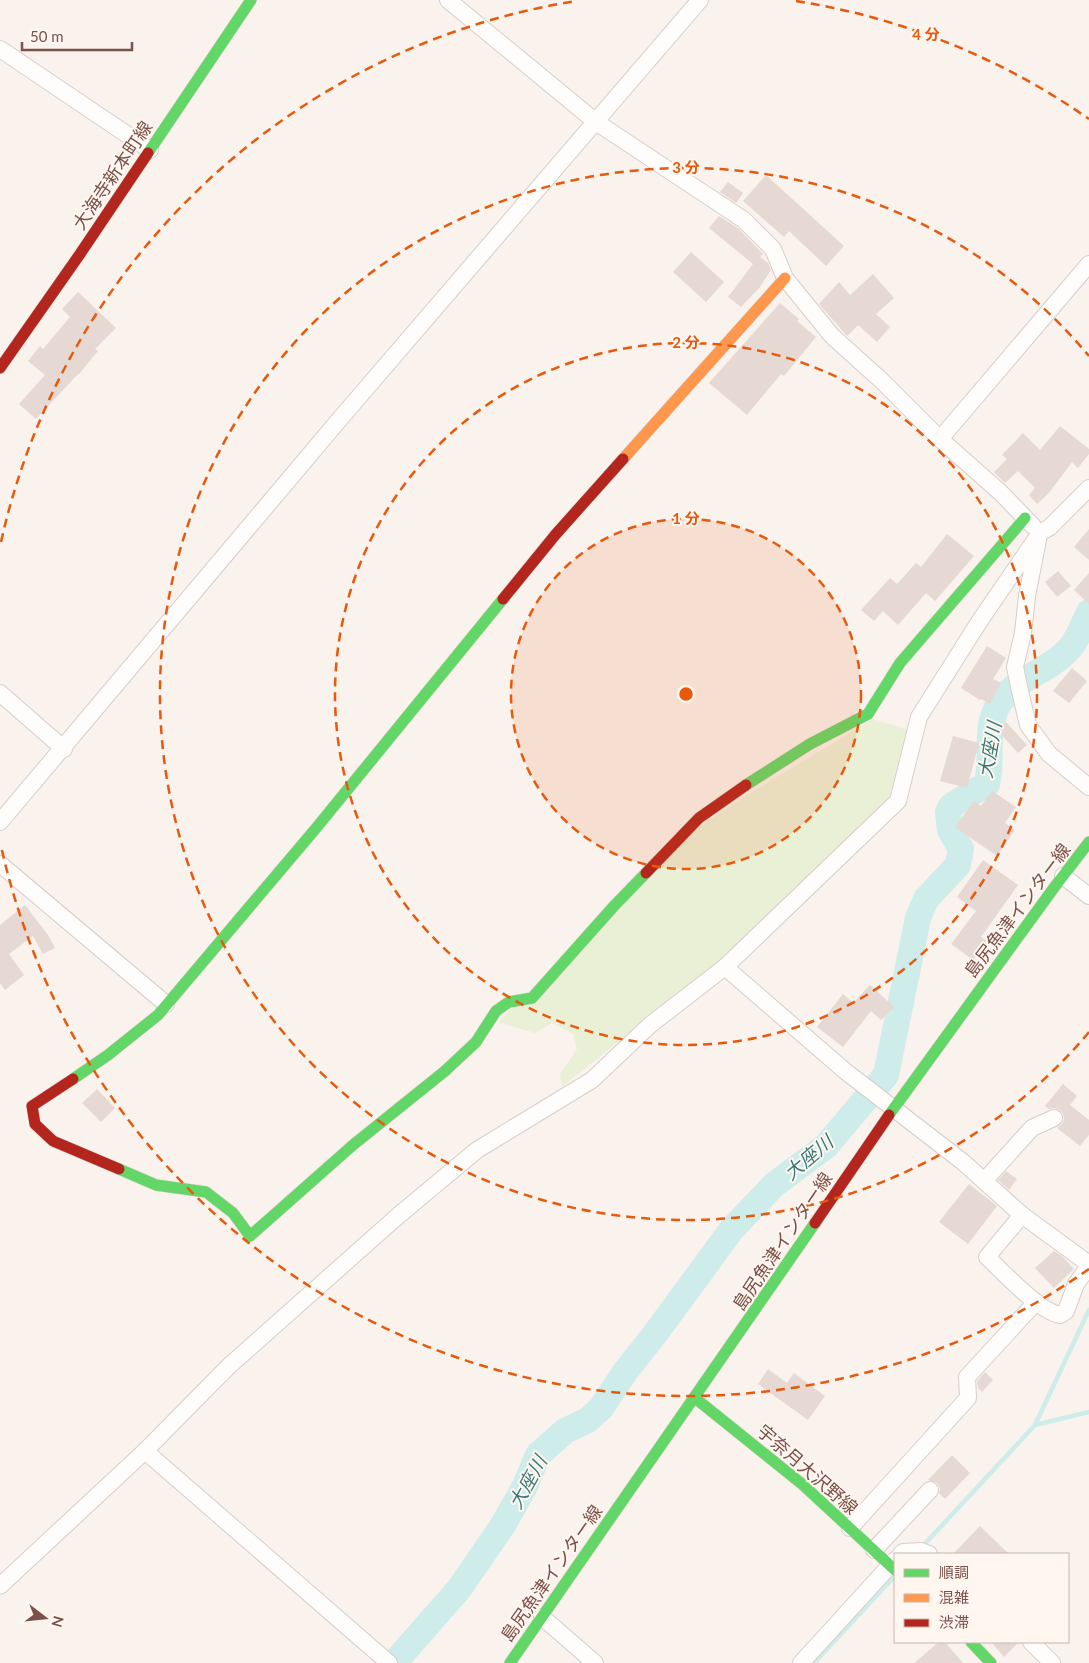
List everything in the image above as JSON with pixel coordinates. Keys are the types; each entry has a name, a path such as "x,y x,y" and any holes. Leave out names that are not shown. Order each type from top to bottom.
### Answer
{"street":[{"name":"大海寺新本町線","path":"0,368 251,0"},
{"path":"448,0 596,122 744,220 773,249 785,278 832,336 882,381 940,439 1001,493 1040,533"},
{"path":"0,822 64,749 339,420 700,0"},
{"path":"0,49 150,150"},
{"path":"940,439 1089,264"},
{"path":"785,278 556,534 317,826 240,916 194,974 166,1004 158,1016 108,1055 32,1106 34,1124 53,1141 156,1184 206,1192 233,1213 250,1236 353,1145 445,1071 476,1042 496,1010 508,1002 532,998 614,906 699,818 810,744 868,714 900,663 1025,518"},
{"path":"0,1586 145,1451 229,1366 399,1215 477,1150 592,1080 650,1026 725,966 898,801 919,717 979,622 1040,533 1050,527 1089,488"},
{"path":"1040,533 1027,596 1023,633 1015,667 1028,725 1049,754 1089,788"},
{"path":"0,693 64,749"},
{"name":"島尻魚津インター線","path":"510,1663 894,1108 1089,842"},
{"path":"0,864 166,1004"},
{"path":"1063,876 1089,896"},
{"path":"725,966 845,1072 963,1162 1022,1215 1089,1265 1076,1284 1066,1311 1060,1315 1053,1314 1036,1302 986,1257 1022,1215"},
{"path":"984,1181 1032,1128 1054,1118"},
{"path":"850,1528 968,1398 967,1377 1036,1302"},
{"name":"宇奈月大沢野線","path":"695,1398 802,1484 874,1550 894,1561"},
{"path":"145,1451 389,1663"},
{"path":"874,1550 930,1490"},
{"path":"902,1553 921,1551 926,1553"},
{"path":"802,1663 894,1563"},
{"path":"542,1617 595,1663"},
{"path":"972,1643 991,1663"},
{"path":"1032,1643 1052,1663"}],"green space":[{"path":"873,719 909,730 892,800 718,962 562,1087 560,1074 577,1049 573,1034 552,1023 535,1033 498,1022 696,829 739,800"}],"building":[{"path":"766,175 844,246 826,266 789,231 784,237 743,201"},
{"path":"728,182 743,193 736,203 720,192"},
{"path":"719,216 738,228 763,254 760,257 768,263 771,270 760,287 741,307 728,297 753,264 709,228"},
{"path":"691,252 724,282 706,302 673,272"},
{"path":"873,274 894,298 876,314 890,327 877,342 858,325 847,336 819,304 839,282 850,295"},
{"path":"78,292 116,328 95,349 98,351 79,374 36,419 19,404 45,375 28,361 40,346 43,349 70,317 62,309"},
{"path":"780,303 816,337 784,376 781,374 747,415 709,383"},
{"path":"1060,426 1089,449 1089,454 1078,468 1072,462 1049,493 1037,504 1029,495 1035,488 1018,471 1005,483 994,472 1007,459 1002,455 1023,433 1040,450"},
{"path":"1089,529 1089,560 1074,547"},
{"path":"947,534 974,556 935,601 926,593 898,625 883,611 874,621 861,610 890,578 897,584 916,563 921,567"},
{"path":"1058,571 1071,586 1057,597 1045,582"},
{"path":"1089,573 1089,604 1074,590"},
{"path":"987,646 1006,658 993,679 1001,683 990,704 961,688"},
{"path":"1072,668 1087,681 1069,703 1053,691"},
{"path":"1006,722 1027,745 1018,753 997,730"},
{"path":"953,736 979,743 967,788 940,781"},
{"path":"992,791 1016,807 1005,823 1015,830 997,856 955,827 974,801 981,806"},
{"path":"983,860 1018,885 981,937 988,942 973,960 951,944 976,911 957,897"},
{"path":"25,905 48,935 55,948 43,954 33,936 9,954 24,975 5,990 0,983 0,925"},
{"path":"870,985 894,1007 881,1020 871,1011 843,1047 817,1027 843,994 853,1003"},
{"path":"1063,1084 1077,1096 1070,1105 1089,1120 1089,1135 1080,1146 1057,1128 1064,1119 1060,1110 1049,1109 1045,1106"},
{"path":"97,1089 115,1108 101,1122 82,1103"},
{"path":"1006,1171 1017,1179 1009,1190 998,1180"},
{"path":"969,1184 997,1206 968,1244 939,1222"},
{"path":"1054,1251 1063,1257 1074,1269 1054,1288 1035,1268"},
{"path":"768,1369 787,1383 794,1373 825,1396 808,1420 758,1384"},
{"path":"985,1372 993,1380 982,1392 978,1388 977,1381"},
{"path":"952,1455 970,1473 945,1499 939,1493 940,1488 937,1483 928,1480"},
{"path":"980,1526 1008,1553 954,1553"},
{"path":"938,1643 946,1643 963,1663 914,1663"},
{"path":"992,1643 1018,1643 1004,1657"}],"waterway":[{"name":"大座川","path":"394,1663 459,1589 503,1525 525,1486 538,1455 565,1431 588,1420 601,1408 625,1372 732,1229 774,1185 826,1146 886,1075 918,918 926,899 958,865 961,849 950,830 948,812 951,806 987,784 991,727 996,709 1002,699 1010,690 1051,664 1069,649 1078,637 1089,612"},
{"path":"921,1548 1035,1425 1089,1310"},
{"path":"1035,1425 1089,1412"},
{"path":"814,1663 893,1578"}],"traffic: fast":[{"path":"148,153 251,0"},
{"path":"746,785 810,744 868,714 900,663 1025,518"},
{"path":"73,1079 108,1055 158,1015 317,827 503,599"},
{"path":"889,1115 1089,842"},
{"path":"119,1169 156,1185 206,1192 233,1213 250,1236 353,1145 445,1071 476,1042 496,1011 509,1002 532,998 646,873"},
{"path":"510,1663 815,1223"},
{"path":"695,1398 802,1484 894,1569"},
{"path":"972,1643 991,1663"}],"traffic: slow":[{"path":"623,459 785,278"}],"traffic: jam":[{"path":"0,368 148,153"},
{"path":"503,599 556,534 623,459"},
{"path":"646,873 699,818 746,785"},
{"path":"73,1079 32,1106 35,1124 53,1141 119,1169"},
{"path":"815,1223 889,1115"}]}
